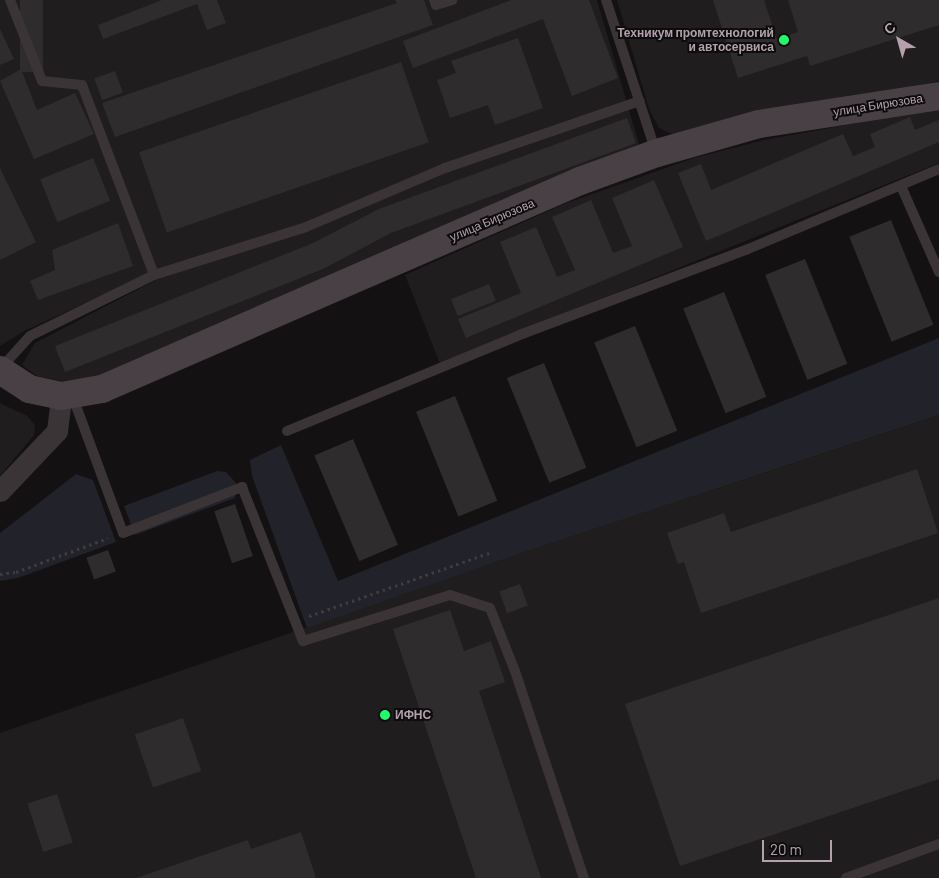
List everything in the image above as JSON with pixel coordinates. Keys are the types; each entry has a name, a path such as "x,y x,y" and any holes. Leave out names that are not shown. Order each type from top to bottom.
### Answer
{"main road":[{"name":"улица Бирюзова","path":"0,369 29,390 66,395 102,389 570,185 657,153 759,124 939,96"}],"street":[{"path":"0,491 57,431 66,395"}],"lane":[{"path":"10,0 42,81 82,85 154,275"},
{"path":"434,0 436,5 452,0"},
{"path":"606,0 657,153"},
{"path":"0,369 30,336 154,275 306,227 445,168 640,101"},
{"path":"288,431 522,334 748,249 939,169"},
{"path":"901,186 939,272"},
{"path":"66,395 122,533 242,487 303,641 450,595 490,608 515,671 584,878"},
{"path":"846,878 939,844"}],"path":[{"path":"0,574 16,572 122,533"},
{"path":"294,621 492,552"}],"shaded area":[{"path":"0,0 597,0 639,144 96,377 62,381 37,376 22,365 35,343 160,278 158,270 26,330 0,346"},
{"name":"Техникум промтехнологий и автосервиса","path":"617,0 939,0 939,81 759,116 676,136 659,128 649,109"},
{"path":"939,108 939,163 440,364 405,275 564,204 694,158 764,140"},
{"path":"939,338 939,415 528,551 307,628 252,476 250,460 281,445 338,581"},
{"path":"0,403 27,416 35,425 34,435 0,476"},
{"path":"939,415 939,878 0,878 0,733 528,551"},
{"path":"217,471 226,472 236,483 235,498 135,535 124,506"},
{"path":"76,474 93,480 116,542 18,578 0,581 0,533"}],"building":[{"path":"20,0 43,0 43,72 20,72"},
{"path":"162,0 217,0 226,23 207,30 197,4 103,39 98,25"},
{"path":"395,0 424,0 433,25 115,137 102,103 397,3"},
{"path":"511,0 589,0 618,78 572,96 543,19 413,68 403,41"},
{"path":"713,0 764,0 777,39 798,32 788,0 939,0 939,25 810,66 807,56 738,78"},
{"path":"0,29 14,59 0,65"},
{"path":"518,38 543,108 495,125 488,105 450,118 437,80 456,73 451,61"},
{"path":"401,62 429,142 167,233 139,152"},
{"path":"21,69 37,110 75,93 94,134 34,159 0,81"},
{"path":"115,71 123,93 102,100 94,79"},
{"path":"910,117 915,130 939,120 939,142 706,241 678,173 701,164 711,190 843,134 853,156 875,147 870,134"},
{"path":"627,118 636,143 391,233 323,269 65,372 55,346 313,243 379,209"},
{"path":"93,158 110,201 57,222 40,179"},
{"path":"0,168 36,242 0,260"},
{"path":"654,180 683,247 466,338 458,319 521,293 500,242 536,227 557,277 575,270 552,217 591,200 613,253 632,246 612,198"},
{"path":"891,220 933,325 892,342 849,237"},
{"path":"118,223 133,266 38,300 30,281 55,270 52,250"},
{"path":"805,259 847,364 807,380 765,275"},
{"path":"489,284 496,301 458,316 451,299"},
{"path":"724,292 766,397 726,413 683,308"},
{"path":"635,326 677,431 637,447 594,342"},
{"path":"544,363 586,468 549,483 507,378"},
{"path":"455,396 497,501 458,517 416,412"},
{"path":"353,439 398,545 359,561 314,455"},
{"path":"917,469 938,533 701,613 684,562 678,564 667,533 724,513 731,532"},
{"path":"235,504 253,556 232,563 214,511"},
{"path":"108,550 116,572 94,579 86,558"},
{"path":"520,584 528,606 507,613 499,592"},
{"path":"939,598 939,779 680,866 625,704"},
{"path":"450,610 464,651 491,641 505,682 479,691 541,878 476,878 393,629"},
{"path":"183,718 201,771 153,788 135,735"},
{"path":"57,794 73,843 43,852 28,804"},
{"path":"301,832 316,878 136,878 248,840 251,849"}],"place":[{"name":"Техникум промтехнологий и автосервиса","path":"784,40"},
{"name":"ИФНС","path":"385,715"}]}
